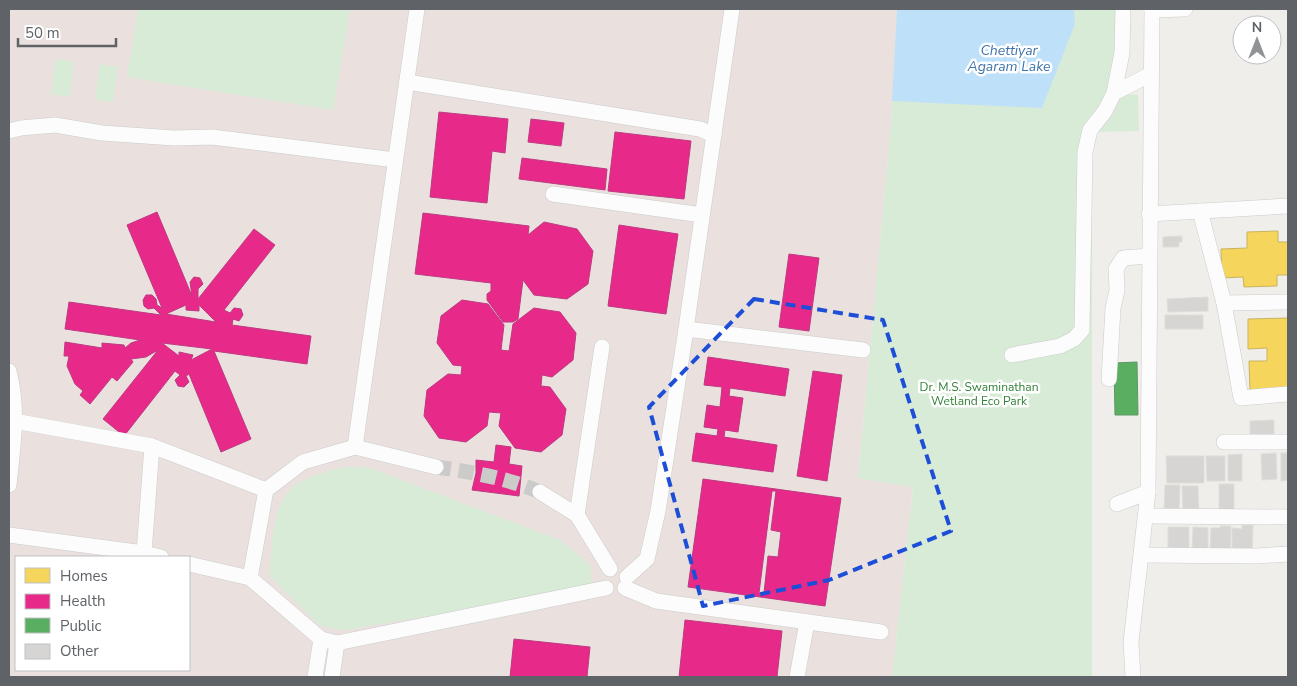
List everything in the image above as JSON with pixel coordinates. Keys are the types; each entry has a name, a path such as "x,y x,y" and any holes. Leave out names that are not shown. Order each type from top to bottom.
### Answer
{"street":[{"path":"355,447 417,9"},
{"path":"626,582 625,572 615,567 605,572 603,578 606,588 615,593 626,582 647,559 658,511 732,9"},
{"path":"1012,355 1060,346 1074,340 1082,330 1085,152 1090,130 1114,93 1122,53 1123,9"},
{"path":"1133,677 1131,642 1148,492 1152,10 1185,9"},
{"path":"1114,93 1151,74"},
{"path":"406,82 700,130 714,135"},
{"path":"9,131 55,125 102,133 174,138 212,137 396,160"},
{"path":"553,194 702,215"},
{"path":"1149,214 1288,206"},
{"path":"1200,211 1224,303 1241,398 1288,394"},
{"path":"1109,378 1117,290 1116,269 1123,258 1149,256"},
{"path":"1224,303 1288,302"},
{"path":"686,329 863,350"},
{"path":"577,515 602,347"},
{"path":"9,371 13,388 9,485"},
{"path":"12,420 152,446 266,490"},
{"path":"1224,442 1288,442"},
{"path":"144,553 152,446"},
{"path":"250,578 266,490 303,462 355,447 436,467"},
{"path":"540,492 577,515 610,569"},
{"path":"1117,504 1148,492"},
{"path":"1146,516 1288,517"},
{"path":"9,535 157,556"},
{"path":"1141,555 1256,556 1288,554"},
{"path":"190,564 250,578 321,640 337,643 606,588"},
{"path":"626,582 656,601 881,632"},
{"path":"797,677 807,622"},
{"path":"315,677 321,640"},
{"path":"332,677 337,643"}],"highlighted area":[{"path":"754,299 883,320 951,531 829,580 703,606 649,407"}],"shaded area":[{"path":"9,9 897,9 891,125 858,477 913,486 892,677 9,677"}],"green space":[{"path":"138,9 350,9 333,110 127,77"},
{"name":"Dr. M.S. Swaminathan Wetland Eco Park","path":"897,9 1123,9 1114,93 1138,95 1139,131 1092,132 1092,677 892,677 913,487 858,478 891,125"},
{"path":"56,59 74,62 69,97 51,94"},
{"path":"100,64 118,67 113,102 95,100"},
{"path":"343,467 367,467 560,540 591,566 592,588 345,630 320,626 269,575 272,540 277,515 286,494 298,483 310,477"}],"water":[{"name":"Chettiyar Agaram Lake","path":"897,9 1074,9 1075,24 1042,108 892,101"}],"building: Homes":[{"path":"1278,231 1278,242 1288,242 1288,275 1277,275 1277,286 1244,287 1243,277 1222,278 1221,249 1247,248 1247,232"},
{"path":"1288,318 1288,387 1250,391 1249,361 1267,361 1267,348 1248,349 1248,319"}],"building: Health":[{"path":"439,112 508,119 505,153 492,151 487,203 430,197"},
{"path":"531,119 564,123 561,146 528,142"},
{"path":"615,132 691,141 684,199 608,191"},
{"path":"522,158 607,169 605,190 519,179"},
{"path":"157,212 192,296 190,282 194,277 200,278 203,284 198,289 198,299 254,229 275,245 224,310 230,313 234,308 241,309 243,315 239,321 233,319 232,325 311,336 307,364 214,351 251,439 221,452 189,374 186,376 189,382 184,387 178,386 175,380 180,375 175,371 124,436 103,419 158,350 146,357 131,359 133,362 117,381 112,377 90,404 80,395 83,391 75,384 67,366 69,356 64,356 65,342 102,348 102,343 124,345 125,348 131,343 140,340 65,329 69,302 161,315 154,308 148,309 144,306 143,300 146,295 152,295 156,299 157,305 162,308 127,225","holes":["186,305 186,310 199,311 199,305 216,322 166,314","162,343 212,349 191,360 193,355 179,352 179,356"]},
{"path":"423,213 529,226 528,235 544,222 577,229 593,251 588,284 567,299 534,295 523,280 518,319 513,322 503,322 487,300 487,294 491,291 491,283 415,274"},
{"path":"619,225 678,234 666,314 608,306"},
{"path":"789,254 819,258 809,331 779,327"},
{"path":"462,300 488,304 504,325 501,350 509,351 513,324 534,308 560,312 576,333 573,360 552,377 542,375 541,386 550,387 566,409 562,435 541,452 515,448 499,426 501,413 489,412 487,426 466,442 439,438 424,416 427,390 448,374 461,375 462,366 453,365 437,343 441,316"},
{"path":"708,357 789,369 785,396 730,388 729,396 743,398 738,432 725,430 724,437 777,445 773,472 692,461 696,433 717,436 718,429 704,427 707,405 720,407 722,387 704,385"},
{"path":"813,371 842,375 827,481 797,476"},
{"path":"496,445 511,447 509,464 522,466 519,496 472,490 476,473 476,460 494,462"},
{"path":"703,479 841,498 825,606 688,587","holes":["772,491 776,491 771,530 781,532 778,557 768,556 764,593 759,593"]},
{"path":"685,620 782,631 777,677 679,677"},
{"path":"514,639 590,647 587,677 510,677"}],"building: Public":[{"path":"1137,362 1138,415 1115,415 1114,363"}],"building: Other":[{"path":"1182,236 1182,242 1179,242 1179,247 1163,247 1163,237"},
{"path":"1208,297 1208,311 1168,312 1167,299"},
{"path":"1165,315 1203,315 1203,329 1165,329"},
{"path":"1274,420 1274,437 1250,437 1250,421"},
{"path":"1276,453 1277,479 1262,480 1261,454"},
{"path":"1281,453 1288,453 1288,480 1281,481"},
{"path":"1242,454 1242,481 1228,481 1228,455"},
{"path":"1166,456 1204,456 1204,483 1167,483"},
{"path":"1206,456 1225,456 1225,481 1207,481"},
{"path":"1219,484 1234,484 1234,512 1219,512"},
{"path":"1165,485 1180,485 1179,511 1164,511"},
{"path":"1182,486 1198,486 1199,513 1183,513"},
{"path":"1242,525 1253,525 1252,553 1232,553 1232,528 1242,529"},
{"path":"1220,526 1231,526 1230,553 1210,553 1211,528 1220,528"},
{"path":"1168,527 1189,527 1189,555 1168,554"},
{"path":"1193,527 1208,528 1208,553 1192,552"}],"tunnel":[{"path":"436,467 502,479 540,492"}]}
